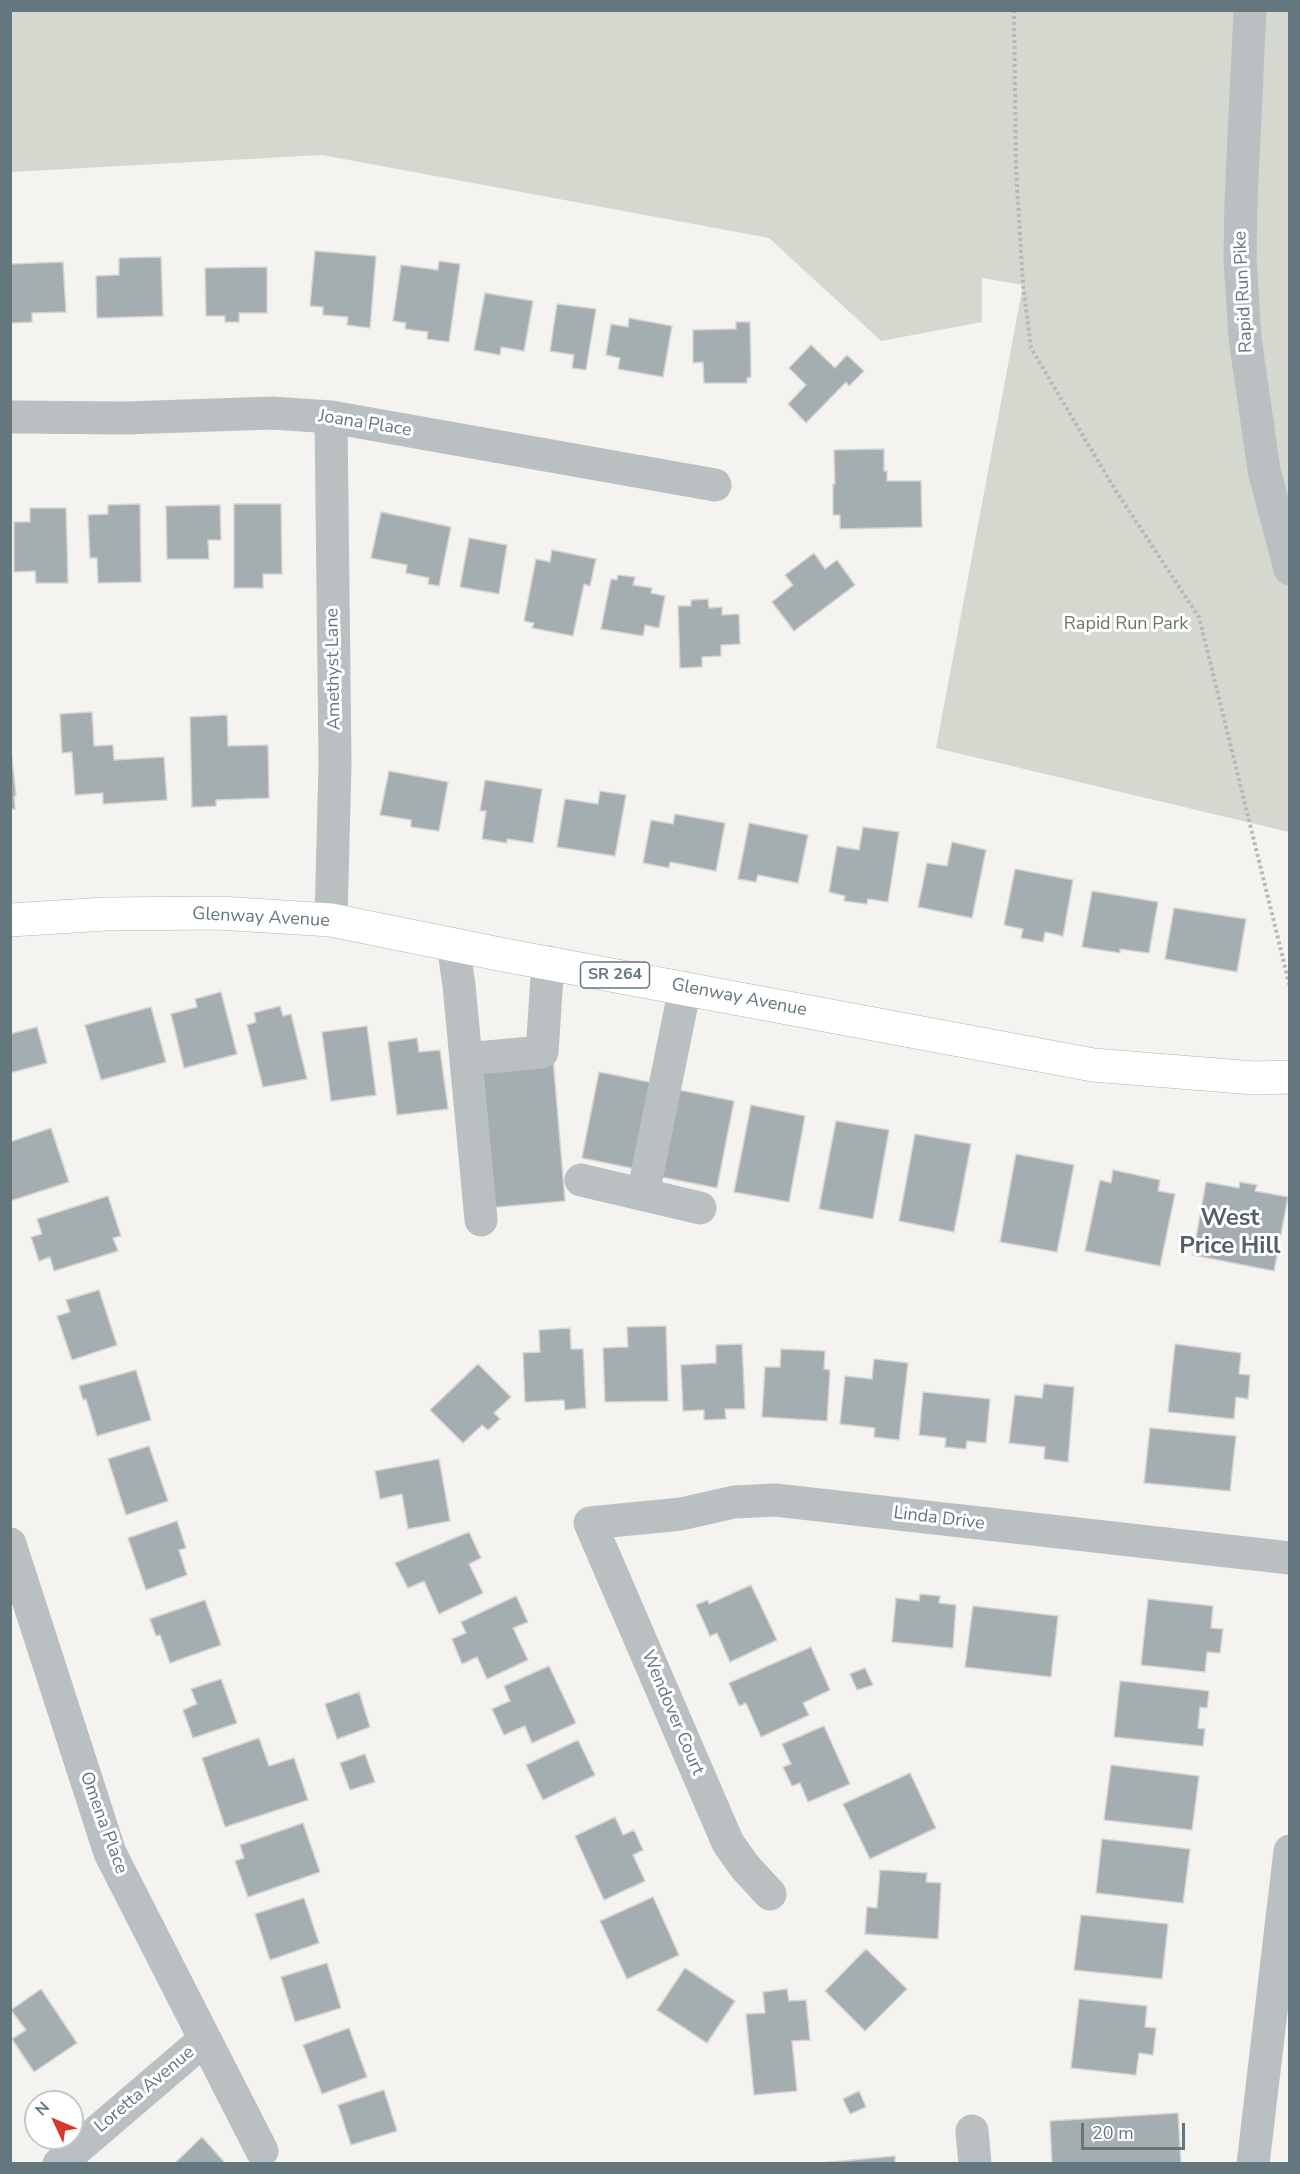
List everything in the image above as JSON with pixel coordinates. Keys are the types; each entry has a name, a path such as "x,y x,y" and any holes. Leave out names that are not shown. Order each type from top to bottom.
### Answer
{"main road":[{"name":"Glenway Avenue","path":"10,920 219,913 331,920 1093,1065 1254,1078 1290,1077"}],"street":[{"name":"Rapid Run Pike","path":"1250,10 1240,201 1240,260 1245,338 1264,470 1290,569"},
{"name":"Joana Place","path":"10,417 126,418 272,413 331,417 715,484"},
{"name":"Amethyst Lane","path":"331,417 335,764 331,920"},
{"path":"453,944 459,985 481,1220"},
{"path":"466,1059 542,1052 548,962"},
{"path":"643,1194 685,988"},
{"path":"581,1180 700,1208"},
{"name":"Linda Drive","path":"590,1523 681,1514 734,1502 775,1500 1290,1558"},
{"name":"Wendover Court","path":"590,1523 728,1843 745,1867 770,1894"},
{"name":"Omena Place","path":"10,1544 110,1853 262,2151"},
{"path":"1253,2163 1290,1851"},
{"name":"Loretta Avenue","path":"59,2163 204,2040"},
{"path":"972,2131 975,2163"}],"path":[{"path":"1014,10 1016,168 1023,285 1031,348 1114,488 1199,617 1290,987"}],"green space":[{"name":"Rapid Run Park","path":"11,11 1289,11 1289,832 936,748 1023,285 982,278 982,322 881,341 769,238 322,155 11,172"}],"building":[{"path":"315,251 376,256 370,328 347,325 348,317 323,315 323,307 310,306"},
{"path":"161,257 163,316 97,318 96,276 119,275 119,258"},
{"path":"439,261 460,264 449,342 427,339 428,332 405,329 406,323 393,321 401,265 438,270"},
{"path":"63,262 66,312 32,313 32,322 11,323 10,264"},
{"path":"267,267 267,313 239,313 239,322 225,322 225,316 206,316 205,268"},
{"path":"485,293 533,301 524,351 501,347 500,355 474,350"},
{"path":"557,304 596,309 586,370 572,368 574,355 550,351"},
{"path":"629,318 672,326 663,377 618,369 620,358 606,355 611,324 628,327"},
{"path":"736,322 750,322 751,377 747,378 747,383 704,383 703,362 693,363 693,330 736,329"},
{"path":"811,345 835,368 847,355 864,371 849,386 846,382 806,423 788,404 806,385 789,368"},
{"path":"884,449 884,471 887,471 887,481 921,481 922,527 840,529 840,515 833,515 834,450"},
{"path":"140,504 141,582 98,583 97,558 90,558 88,515 108,514 108,505"},
{"path":"234,504 281,504 282,574 263,574 263,588 234,588"},
{"path":"220,505 221,540 208,540 209,559 167,559 166,506"},
{"path":"30,508 66,508 68,583 36,583 35,571 14,572 14,522 30,522"},
{"path":"381,512 451,527 439,586 428,584 429,578 406,573 407,565 371,558"},
{"path":"469,538 507,545 499,594 460,587"},
{"path":"552,550 596,559 590,586 584,584 573,636 532,628 534,623 524,621 536,559 550,562"},
{"path":"814,553 825,569 837,560 855,585 794,631 772,602 793,585 785,575"},
{"path":"618,575 635,577 633,585 652,588 651,593 665,596 659,628 645,625 643,636 601,629 611,579 617,580"},
{"path":"708,599 709,608 722,607 722,615 739,614 740,644 721,645 721,656 702,657 702,667 680,668 678,606 691,606 691,600"},
{"path":"92,712 94,746 113,745 114,760 164,757 167,800 103,804 103,793 75,795 72,752 62,753 60,714"},
{"path":"227,715 228,746 268,745 269,798 216,800 216,806 192,807 190,717"},
{"path":"10,740 16,796 14,796 15,809 10,809"},
{"path":"389,771 448,782 439,831 411,827 411,820 380,815"},
{"path":"485,780 542,789 533,843 507,839 507,843 482,839 486,811 480,811"},
{"path":"600,791 626,795 615,856 557,847 565,799 598,804"},
{"path":"675,814 725,823 716,871 670,862 669,868 643,863 651,820 673,824"},
{"path":"749,823 808,835 798,883 758,875 756,882 738,879"},
{"path":"863,827 899,832 888,902 868,899 867,904 844,901 845,896 829,892 837,846 859,850"},
{"path":"952,842 986,850 972,918 918,907 927,863 947,866"},
{"path":"1015,869 1073,880 1063,936 1045,932 1043,942 1021,938 1023,929 1004,925"},
{"path":"1092,891 1158,902 1149,953 1120,949 1120,953 1082,947"},
{"path":"1174,908 1246,919 1237,972 1165,959"},
{"path":"221,992 237,1054 184,1068 171,1014 197,1007 195,999"},
{"path":"280,1006 283,1016 291,1014 307,1079 263,1087 247,1025 256,1022 254,1013"},
{"path":"151,1007 166,1062 101,1080 85,1025"},
{"path":"367,1026 376,1095 331,1101 322,1032"},
{"path":"37,1027 47,1063 10,1073 10,1034"},
{"path":"417,1038 419,1052 440,1050 448,1109 397,1115 388,1042"},
{"path":"553,1058 565,1201 486,1208 474,1065"},
{"path":"599,1072 654,1083 636,1169 582,1158"},
{"path":"679,1090 734,1101 717,1188 662,1177"},
{"path":"751,1105 805,1116 789,1202 734,1192"},
{"path":"836,1121 889,1130 873,1219 819,1209"},
{"path":"51,1128 69,1182 10,1201 10,1142"},
{"path":"915,1134 971,1144 954,1232 899,1221"},
{"path":"1016,1154 1074,1165 1057,1252 1000,1242"},
{"path":"1113,1170 1160,1180 1158,1191 1175,1194 1160,1266 1085,1251 1100,1180 1111,1183"},
{"path":"1206,1182 1239,1188 1240,1182 1257,1185 1255,1191 1288,1197 1274,1271 1193,1255"},
{"path":"108,1196 121,1236 113,1238 118,1251 54,1271 50,1257 39,1261 31,1237 42,1234 37,1219"},
{"path":"99,1290 117,1345 72,1360 57,1316 70,1312 66,1300"},
{"path":"666,1326 668,1401 605,1402 603,1348 628,1347 627,1327"},
{"path":"570,1328 571,1349 583,1349 586,1408 565,1410 564,1400 525,1402 523,1353 540,1352 539,1330"},
{"path":"742,1344 745,1409 725,1409 726,1419 704,1420 704,1410 683,1411 681,1365 716,1363 716,1345"},
{"path":"1175,1344 1241,1353 1239,1374 1250,1375 1248,1399 1236,1397 1234,1419 1168,1412"},
{"path":"781,1349 825,1351 824,1369 830,1370 827,1421 762,1417 765,1367 780,1367"},
{"path":"874,1359 908,1363 899,1440 874,1437 875,1428 840,1424 845,1376 872,1379"},
{"path":"478,1364 511,1397 494,1413 500,1419 488,1430 482,1425 463,1443 430,1410"},
{"path":"136,1370 151,1420 97,1436 86,1399 83,1400 79,1386"},
{"path":"1044,1384 1074,1387 1068,1462 1044,1459 1045,1447 1009,1443 1015,1395 1042,1398"},
{"path":"923,1392 990,1399 986,1443 967,1441 966,1449 945,1447 946,1438 919,1435"},
{"path":"1150,1428 1236,1436 1230,1491 1144,1483"},
{"path":"149,1446 168,1501 126,1515 108,1459"},
{"path":"439,1459 450,1521 408,1529 402,1494 380,1499 375,1471"},
{"path":"177,1521 186,1548 179,1550 187,1575 146,1590 128,1538"},
{"path":"469,1532 481,1558 469,1564 483,1593 439,1614 424,1581 408,1588 395,1563"},
{"path":"751,1585 777,1640 730,1662 717,1633 710,1636 696,1605 708,1600 709,1604"},
{"path":"920,1594 940,1596 939,1603 956,1605 953,1648 892,1642 896,1598 919,1601"},
{"path":"516,1596 528,1622 513,1628 528,1660 487,1679 477,1657 462,1664 452,1639 466,1633 461,1622"},
{"path":"1148,1599 1213,1606 1211,1628 1223,1629 1220,1653 1207,1652 1205,1672 1141,1665"},
{"path":"205,1600 221,1645 170,1663 160,1635 156,1636 150,1619"},
{"path":"973,1606 1058,1616 1051,1677 965,1667"},
{"path":"811,1647 830,1690 803,1703 809,1715 761,1737 746,1703 739,1706 729,1683"},
{"path":"549,1666 576,1723 532,1743 525,1726 504,1735 492,1709 510,1701 504,1686"},
{"path":"865,1668 873,1685 857,1690 850,1674"},
{"path":"221,1679 237,1723 193,1738 183,1710 197,1704 191,1689"},
{"path":"1120,1681 1209,1691 1207,1708 1200,1707 1198,1728 1205,1729 1203,1746 1114,1737"},
{"path":"359,1692 370,1727 337,1739 325,1704"},
{"path":"824,1726 850,1784 808,1802 800,1783 792,1786 783,1767 791,1764 782,1744"},
{"path":"259,1738 269,1766 294,1758 308,1800 225,1827 202,1758"},
{"path":"578,1740 595,1775 543,1800 526,1765"},
{"path":"365,1754 375,1782 350,1790 340,1763"},
{"path":"1111,1765 1199,1776 1192,1830 1104,1820"},
{"path":"910,1773 936,1828 870,1859 843,1804"},
{"path":"615,1817 623,1835 634,1830 643,1850 633,1855 645,1881 604,1900 575,1836"},
{"path":"303,1823 320,1872 248,1897 235,1861 244,1858 240,1845"},
{"path":"1102,1839 1190,1849 1183,1903 1096,1893"},
{"path":"880,1870 927,1873 926,1882 941,1883 938,1939 865,1934 867,1907 877,1908"},
{"path":"653,1897 679,1955 627,1979 600,1921"},
{"path":"304,1898 319,1943 270,1960 255,1914"},
{"path":"1081,1915 1168,1924 1162,1979 1074,1970"},
{"path":"866,1949 907,1989 865,2031 825,1991"},
{"path":"327,1963 341,2008 295,2022 281,1977"},
{"path":"685,1968 735,2001 707,2043 657,2010"},
{"path":"41,1989 77,2043 34,2072 12,2039 26,2030 11,2010"},
{"path":"787,1989 789,2001 806,2000 810,2040 792,2041 797,2091 754,2095 746,2014 765,2013 763,1992"},
{"path":"1079,1999 1147,2006 1145,2027 1156,2028 1153,2055 1139,2053 1136,2075 1071,2068"},
{"path":"349,2028 367,2077 322,2094 303,2045"},
{"path":"384,2090 397,2131 351,2145 338,2105"},
{"path":"859,2091 866,2107 850,2114 843,2099"},
{"path":"1178,2113 1181,2164 1052,2164 1050,2121"},
{"path":"202,2137 226,2164 174,2164"},
{"path":"895,2156 895,2164 810,2164"}],"district":[{"name":"West Price Hill","path":"1230,1233"}]}
